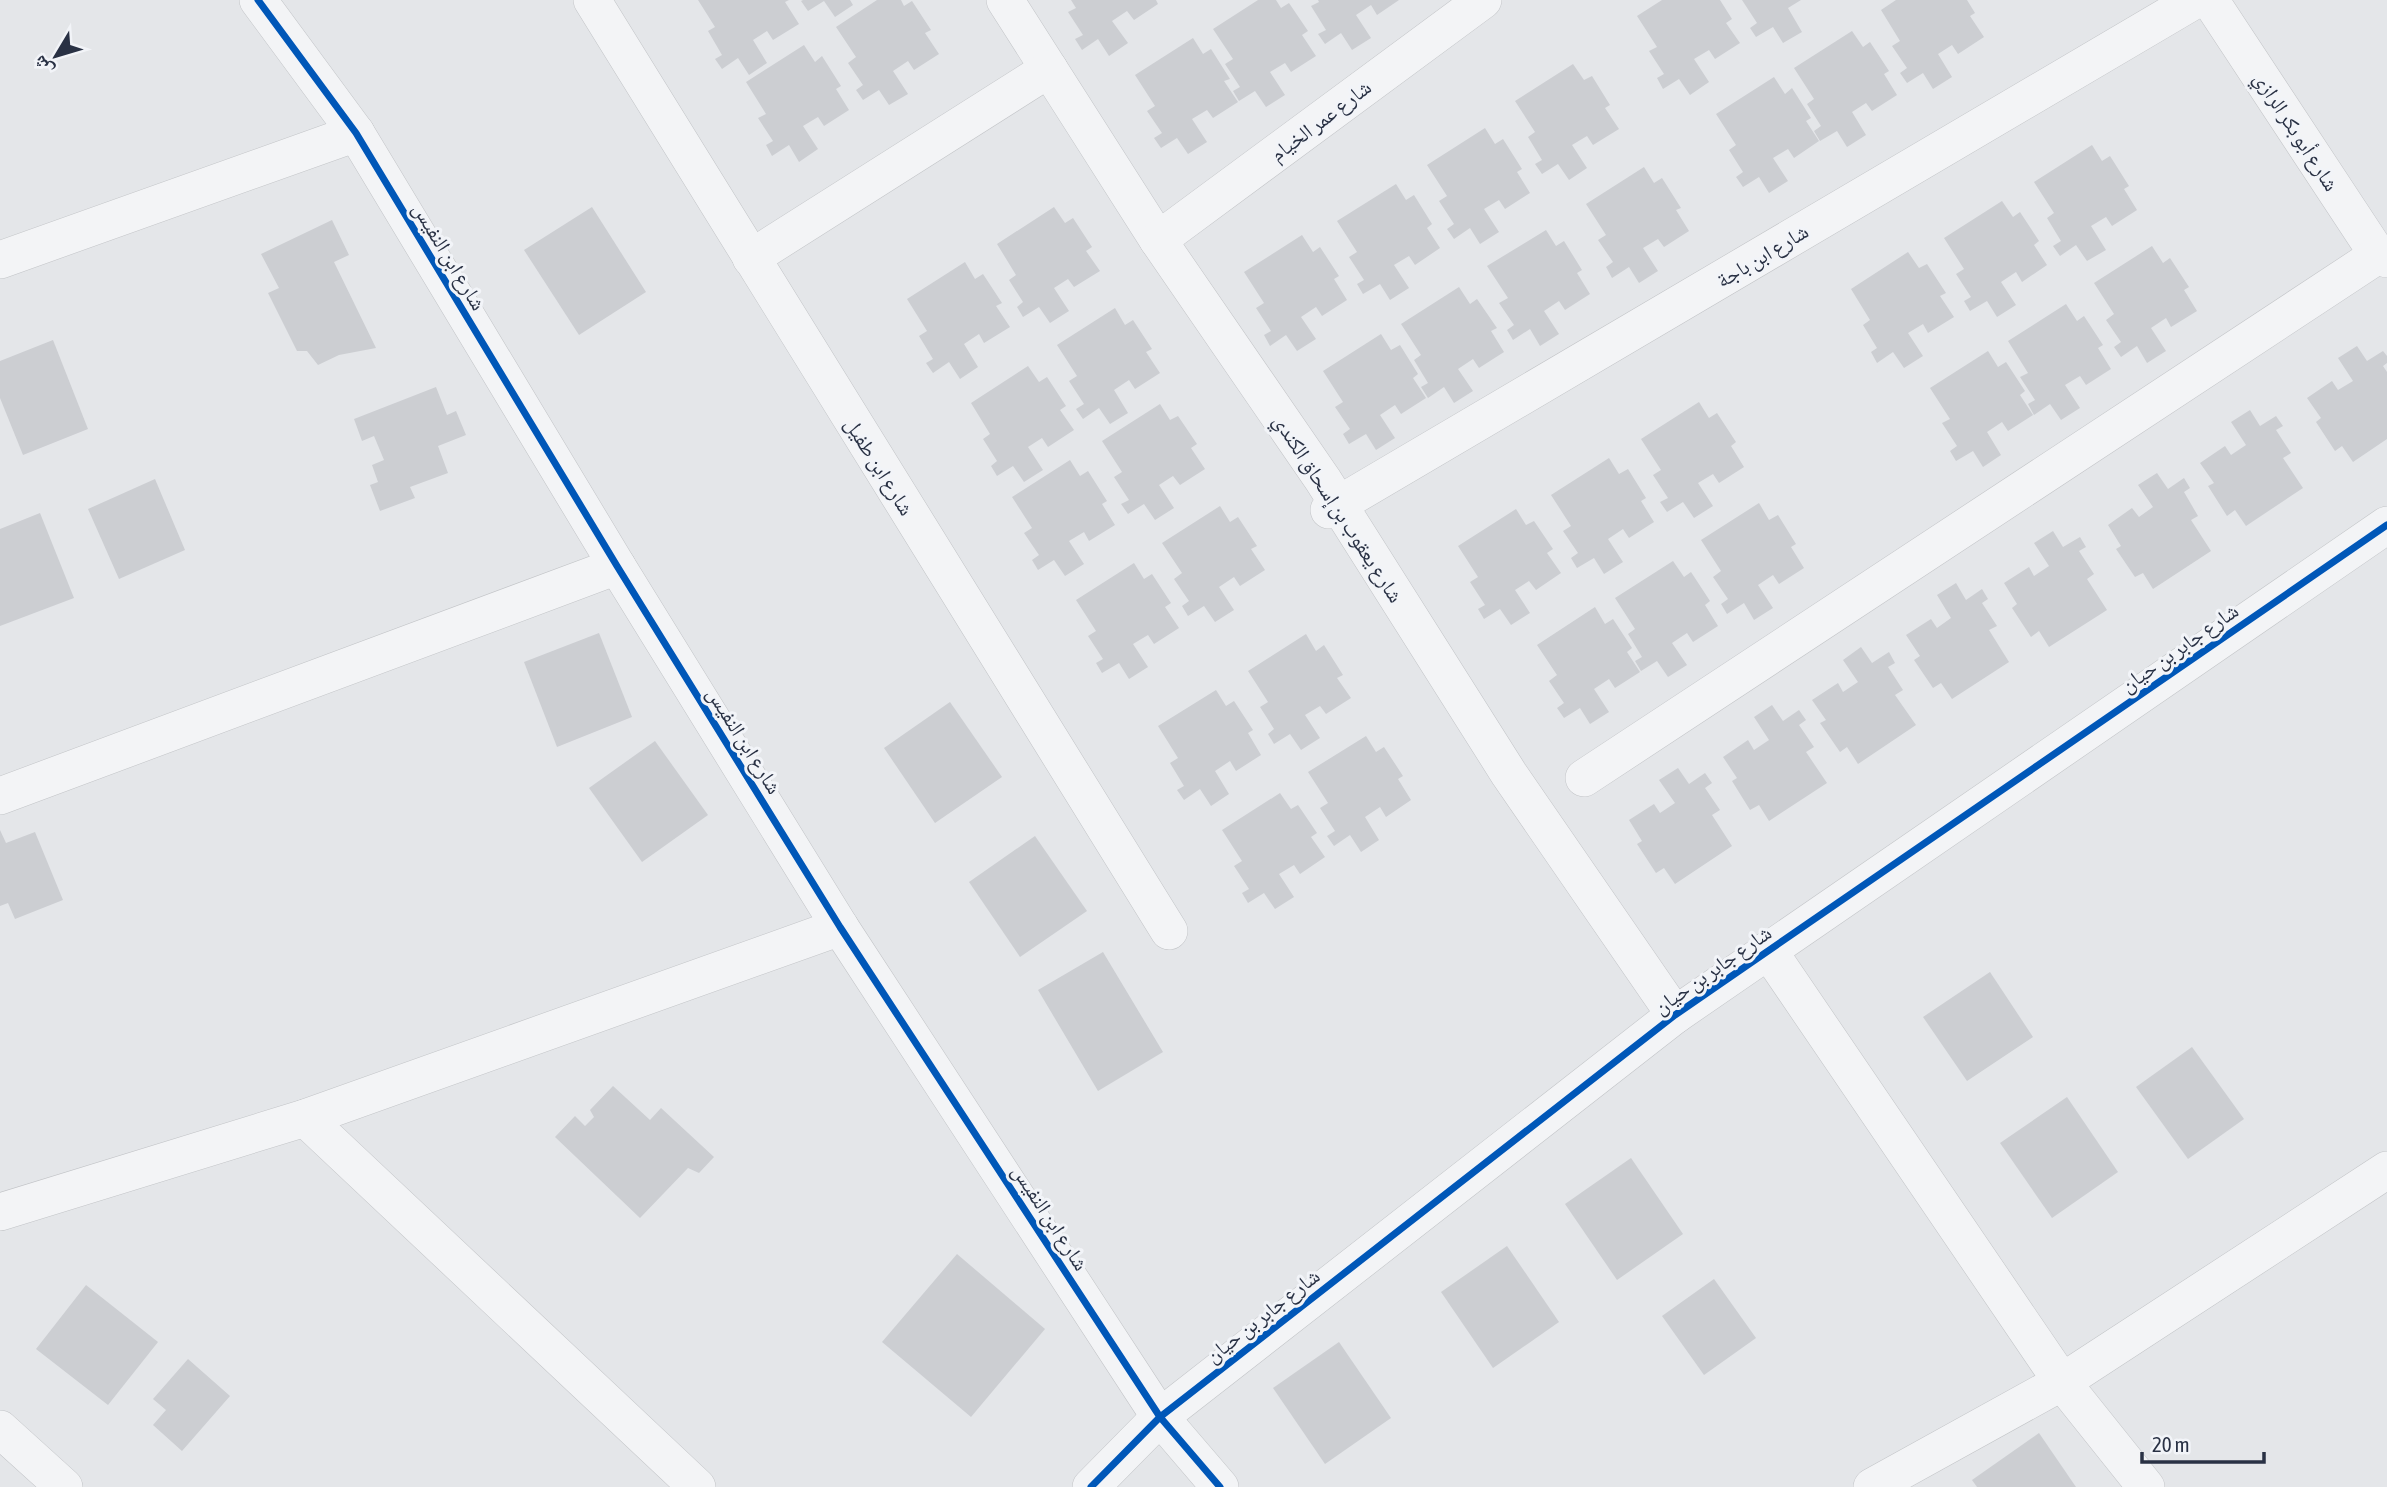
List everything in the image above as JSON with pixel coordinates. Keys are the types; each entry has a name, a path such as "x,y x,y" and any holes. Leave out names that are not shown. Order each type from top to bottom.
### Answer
{"street":[{"name":"شارع ابن النفيس","path":"258,0 356,133 617,566 840,927 1160,1417 1220,1487"},
{"name":"شارع ابن طفيل","path":"592,0 1169,931"},
{"name":"شارع يعقوب بن إسحاق الكندي","path":"1005,0 1158,240 1509,774 1675,1015"},
{"name":"شارع عمر الخيام","path":"1158,240 1483,0"},
{"name":"شارع ابن باجة","path":"1334,507 2195,0"},
{"name":"شارع أبو بكر الرازي","path":"2210,0 2383,256"},
{"path":"751,258 1049,69"},
{"path":"0,260 356,133"},
{"path":"1584,778 2383,256"},
{"name":"شارع جابر بن حيان","path":"1091,1487 1160,1417 1675,1015 2387,525"},
{"path":"0,796 617,566"},
{"path":"0,1212 305,1118 840,927"},
{"path":"1768,950 2062,1382 2146,1487"},
{"path":"305,1118 697,1487"},
{"path":"1872,1487 2062,1382 2387,1170"},
{"path":"0,1429 64,1487"}],"building":[{"path":"698,0 789,0 785,2 799,24 773,40 767,31 753,40 767,63 749,75 738,58 722,69 715,59 722,55 708,31 715,27"},
{"path":"850,0 853,5 835,17 824,1 808,11 801,1"},
{"path":"877,0 901,0 904,6 912,1 931,30 925,33 939,54 914,70 908,61 893,71 908,94 889,105 879,90 863,100 856,90 863,85 848,63 856,57 836,27"},
{"path":"1071,0 1156,0 1158,4 1134,20 1127,11 1112,21 1128,43 1109,56 1098,39 1082,50 1075,39 1083,35 1068,12 1076,8"},
{"path":"1258,0 1276,0 1281,8 1289,3 1308,31 1302,35 1316,56 1291,72 1285,63 1270,72 1285,95 1266,107 1255,91 1239,101 1233,91 1240,87 1225,64 1233,59 1213,29"},
{"path":"1318,0 1399,0 1377,15 1371,5 1356,15 1371,38 1352,50 1341,33 1325,44 1318,34 1326,30 1311,6 1319,2"},
{"path":"1662,0 1720,0 1732,19 1726,23 1740,43 1715,59 1709,50 1694,59 1709,82 1690,95 1679,79 1663,89 1657,78 1664,74 1649,51 1657,47 1637,16"},
{"path":"1742,0 1801,0 1788,8 1802,32 1783,43 1773,27 1756,37 1750,28 1757,23"},
{"path":"1896,0 1967,0 1975,13 1970,16 1984,37 1958,54 1952,45 1938,54 1952,77 1933,89 1923,73 1907,83 1900,73 1907,68 1892,46 1900,41 1881,10"},
{"path":"1852,31 1863,47 1870,42 1889,71 1884,74 1897,95 1872,111 1866,103 1852,112 1866,135 1847,147 1837,131 1820,141 1814,131 1821,126 1807,104 1814,99 1794,68"},
{"path":"1193,38 1203,54 1211,49 1230,79 1224,81 1238,102 1213,118 1207,110 1192,119 1207,142 1188,154 1177,138 1161,148 1154,138 1162,133 1147,111 1155,106 1135,75"},
{"path":"804,45 815,62 822,56 841,86 836,89 849,110 824,126 818,117 803,126 818,149 799,162 789,145 772,156 766,145 773,141 758,118 766,114 746,82"},
{"path":"1573,64 1584,80 1592,76 1610,105 1605,108 1619,129 1593,145 1587,136 1572,145 1587,168 1569,180 1558,164 1542,174 1535,164 1542,160 1528,137 1535,132 1515,101"},
{"path":"1774,77 1785,94 1792,88 1811,118 1806,121 1819,141 1794,158 1788,149 1773,158 1788,181 1769,193 1759,177 1743,187 1736,177 1743,172 1729,150 1736,145 1716,114"},
{"path":"1485,128 1495,144 1503,139 1522,169 1517,172 1530,193 1505,209 1499,200 1484,209 1499,232 1480,244 1470,228 1454,239 1447,229 1454,224 1439,201 1447,196 1427,165"},
{"path":"2092,145 2102,161 2110,156 2129,186 2124,189 2137,210 2112,226 2106,217 2091,226 2106,250 2087,261 2076,245 2060,256 2053,246 2061,241 2047,218 2054,213 2034,182"},
{"path":"1644,167 1654,183 1662,178 1681,208 1676,210 1689,231 1664,247 1658,239 1643,248 1658,271 1639,283 1629,267 1612,278 1606,267 1613,262 1598,240 1606,235 1586,204"},
{"path":"1396,184 1406,200 1414,195 1432,224 1427,228 1440,248 1415,265 1409,256 1394,265 1409,288 1390,300 1380,284 1363,294 1357,284 1364,280 1349,257 1357,252 1337,221"},
{"path":"2002,201 2013,217 2020,212 2039,241 2034,245 2047,265 2022,282 2016,272 2001,282 2016,305 1997,317 1987,301 1970,311 1964,301 1971,297 1956,274 1964,269 1944,238"},
{"path":"592,207 646,292 579,335 524,250"},
{"path":"1054,207 1065,223 1073,218 1092,247 1086,251 1100,271 1074,287 1068,279 1054,288 1069,311 1050,323 1039,307 1023,317 1017,307 1023,302 1009,280 1016,275 997,244"},
{"path":"332,220 349,255 334,262 376,348 339,355 318,365 307,351 297,351 268,293 279,288 261,254"},
{"path":"1546,230 1556,246 1564,241 1582,270 1577,273 1590,294 1565,310 1559,301 1544,311 1559,334 1540,346 1530,329 1513,340 1507,330 1514,325 1499,303 1508,298 1487,266"},
{"path":"1302,235 1313,252 1320,247 1339,276 1334,279 1347,300 1322,316 1316,307 1301,317 1316,339 1297,351 1286,335 1270,346 1264,335 1271,331 1256,308 1264,303 1244,272"},
{"path":"2152,246 2163,263 2170,258 2189,287 2184,290 2197,311 2171,327 2166,318 2151,328 2166,351 2147,363 2137,346 2121,357 2114,347 2121,342 2106,320 2114,314 2094,283"},
{"path":"1908,252 1919,268 1927,264 1946,293 1940,296 1954,317 1928,333 1923,324 1908,333 1923,356 1904,368 1893,352 1877,363 1871,352 1877,348 1863,325 1870,320 1851,289"},
{"path":"965,262 975,279 983,274 1002,303 996,306 1010,327 984,343 979,334 964,344 978,367 960,379 949,362 933,373 926,363 933,359 919,336 927,331 907,299"},
{"path":"1459,287 1470,304 1477,299 1497,328 1491,331 1504,352 1479,368 1473,359 1458,369 1473,391 1454,403 1444,387 1428,398 1421,387 1428,383 1414,360 1421,355 1401,324"},
{"path":"2066,304 2077,321 2084,316 2103,345 2098,348 2111,369 2086,385 2080,376 2065,385 2080,408 2061,420 2050,404 2034,415 2028,404 2035,400 2020,377 2028,373 2008,341"},
{"path":"1115,308 1125,325 1133,320 1152,349 1146,352 1160,373 1135,389 1129,380 1114,390 1128,413 1110,424 1099,408 1083,419 1076,409 1084,404 1069,381 1077,376 1057,345"},
{"path":"1381,334 1391,350 1400,345 1418,374 1413,378 1426,398 1401,414 1395,405 1380,415 1395,438 1376,450 1366,434 1349,444 1343,434 1350,429 1335,407 1343,402 1323,371"},
{"path":"53,340 88,429 23,455 0,398 0,361"},
{"path":"2357,346 2367,361 2383,351 2387,356 2387,363 2383,366 2387,372 2387,439 2353,462 2342,446 2335,451 2316,422 2321,418 2307,398 2332,381 2338,390 2353,381 2338,358"},
{"path":"1988,351 1998,367 2006,362 2025,391 2020,395 2033,415 2008,431 2002,422 1987,432 2001,455 1983,467 1973,451 1956,461 1950,451 1957,446 1942,423 1950,419 1930,388"},
{"path":"1028,366 1039,382 1047,377 1066,406 1060,410 1074,430 1048,447 1042,438 1028,447 1043,470 1024,482 1013,466 997,476 991,466 997,461 983,439 990,434 971,403"},
{"path":"436,387 447,415 456,411 466,435 438,446 448,473 410,487 415,498 380,511 370,485 378,482 372,465 384,460 374,436 362,441 354,419"},
{"path":"1699,402 1709,418 1717,413 1736,442 1731,446 1744,467 1719,483 1713,474 1698,483 1713,506 1694,518 1683,502 1667,512 1660,502 1668,498 1653,475 1661,470 1641,439"},
{"path":"1160,404 1170,420 1178,416 1197,444 1191,448 1205,469 1180,485 1173,476 1159,485 1174,508 1155,520 1144,504 1128,514 1121,504 1129,500 1114,477 1122,472 1102,441"},
{"path":"2250,410 2260,426 2276,416 2283,426 2276,430 2291,453 2283,458 2303,488 2246,526 2235,510 2227,516 2208,486 2214,483 2200,463 2225,446 2231,455 2246,445 2231,422"},
{"path":"1609,458 1619,474 1628,469 1646,498 1641,501 1654,522 1629,538 1623,529 1608,539 1623,562 1604,574 1594,558 1577,568 1571,558 1578,553 1563,531 1571,526 1551,495"},
{"path":"1070,460 1080,476 1088,471 1107,501 1102,504 1115,525 1089,541 1084,532 1069,541 1084,564 1065,576 1054,560 1038,570 1032,560 1039,555 1024,533 1032,528 1012,497"},
{"path":"2157,473 2168,489 2184,478 2190,488 2184,492 2198,516 2191,520 2211,551 2153,589 2143,573 2135,577 2116,549 2121,546 2108,525 2132,508 2139,517 2153,507 2138,485"},
{"path":"155,479 185,550 119,579 88,509"},
{"path":"1759,503 1769,520 1778,515 1796,544 1791,547 1804,568 1779,584 1773,575 1758,585 1773,608 1754,620 1744,603 1727,614 1721,604 1728,599 1713,577 1721,571 1701,540"},
{"path":"1220,506 1230,522 1238,517 1257,546 1251,549 1265,570 1240,586 1234,577 1219,587 1234,610 1215,622 1204,606 1188,616 1182,606 1189,601 1174,579 1182,573 1162,543"},
{"path":"1516,509 1526,525 1534,521 1553,549 1547,553 1561,573 1536,590 1529,581 1515,590 1530,613 1511,625 1500,609 1484,619 1478,609 1485,605 1470,582 1478,577 1458,546"},
{"path":"40,513 74,598 0,626 0,529"},
{"path":"2053,531 2063,547 2080,537 2086,547 2079,551 2094,574 2087,579 2107,610 2049,647 2039,631 2031,637 2012,608 2017,604 2004,583 2029,567 2034,576 2049,566 2034,543"},
{"path":"1673,561 1684,577 1691,572 1710,601 1705,605 1718,626 1693,642 1687,633 1672,643 1687,665 1668,677 1657,661 1641,671 1635,661 1642,657 1628,634 1635,629 1615,598"},
{"path":"1134,563 1144,579 1152,574 1171,603 1165,607 1179,628 1154,644 1148,635 1133,644 1148,667 1129,679 1119,663 1102,673 1096,663 1103,659 1088,636 1096,631 1076,600"},
{"path":"1956,583 1966,600 1982,589 1988,599 1982,603 1997,626 1989,630 2009,662 1952,699 1941,683 1933,688 1914,660 1920,656 1906,635 1931,619 1937,628 1951,618 1937,595"},
{"path":"1595,607 1605,624 1613,619 1632,648 1627,652 1640,672 1615,688 1609,679 1594,689 1609,712 1590,724 1580,708 1564,718 1557,708 1564,703 1549,681 1557,675 1537,645"},
{"path":"599,633 632,717 557,747 524,662"},
{"path":"1306,634 1316,651 1324,645 1343,675 1337,678 1351,698 1326,714 1320,706 1305,715 1320,738 1301,750 1290,734 1274,744 1268,734 1274,729 1260,707 1268,702 1248,671"},
{"path":"1861,647 1872,663 1889,652 1895,663 1888,667 1903,690 1895,695 1916,725 1858,764 1847,747 1840,752 1820,723 1826,720 1812,700 1838,683 1843,692 1858,682 1843,660"},
{"path":"1216,690 1226,706 1234,701 1253,730 1248,733 1261,755 1236,771 1230,761 1215,771 1229,794 1211,806 1200,789 1184,800 1177,790 1184,786 1170,763 1178,758 1158,726"},
{"path":"950,702 1002,777 935,823 884,748"},
{"path":"1772,705 1783,721 1799,710 1806,720 1799,725 1814,747 1806,752 1827,783 1769,821 1759,805 1750,810 1732,781 1737,778 1723,757 1748,740 1754,750 1769,740 1754,717"},
{"path":"1366,736 1376,752 1384,747 1403,776 1398,779 1411,800 1386,817 1380,807 1365,817 1379,840 1361,852 1350,835 1334,846 1327,836 1335,831 1320,808 1328,803 1308,772"},
{"path":"655,741 708,815 642,862 589,788"},
{"path":"1678,768 1689,784 1705,773 1712,783 1705,788 1720,810 1712,815 1732,846 1675,884 1664,868 1656,873 1637,844 1642,841 1629,820 1654,804 1660,813 1675,803 1659,780"},
{"path":"1280,793 1291,809 1298,805 1317,833 1311,837 1325,857 1300,874 1294,865 1279,874 1294,897 1275,909 1264,893 1248,903 1242,893 1249,889 1234,866 1242,861 1222,830"},
{"path":"0,830 6,843 35,832 63,900 15,919 8,903 0,906"},
{"path":"1035,836 1087,911 1020,957 969,882"},
{"path":"1103,952 1163,1052 1098,1091 1038,990"},
{"path":"1990,972 2033,1037 1967,1081 1923,1017"},
{"path":"2192,1047 2244,1119 2188,1159 2136,1087"},
{"path":"613,1086 650,1120 661,1108 714,1157 699,1173 688,1168 640,1218 555,1137 575,1116 585,1126 594,1117 590,1110"},
{"path":"2067,1097 2118,1172 2052,1218 2000,1143"},
{"path":"1631,1158 1683,1234 1617,1280 1565,1204"},
{"path":"1507,1246 1559,1322 1493,1368 1441,1292"},
{"path":"957,1254 1045,1329 971,1417 882,1342"},
{"path":"1714,1279 1756,1338 1704,1375 1662,1316"},
{"path":"86,1285 158,1342 108,1405 36,1349"},
{"path":"1339,1342 1391,1418 1325,1464 1273,1388"},
{"path":"188,1359 230,1396 182,1451 153,1425 166,1410 153,1399"},
{"path":"2039,1433 2076,1487 1977,1487 1972,1480"}],"cycle path":[{"path":"258,0 356,133 617,566 840,927 1160,1417 1220,1487"},
{"path":"1091,1487 1160,1417 1675,1015 2387,525"}]}
